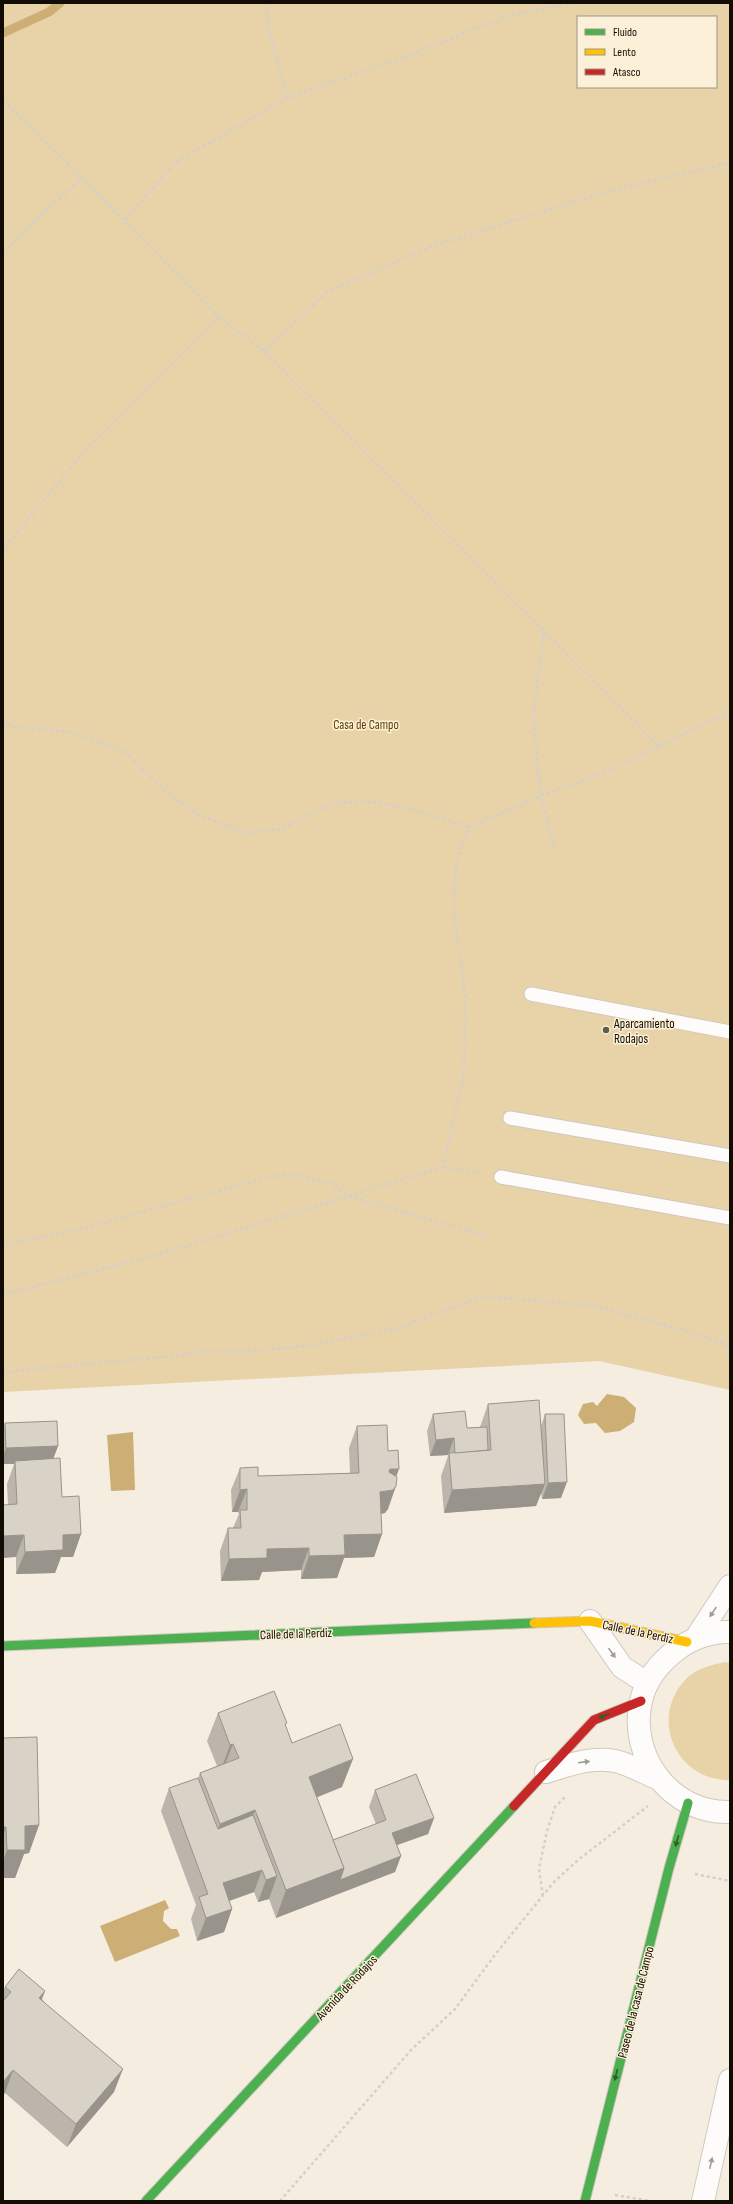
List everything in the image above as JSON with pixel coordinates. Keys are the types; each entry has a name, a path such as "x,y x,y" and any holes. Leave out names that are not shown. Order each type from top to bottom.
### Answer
{"street":[{"path":"692,1640 730,1586"},
{"name":"Calle de la Perdiz","path":"3,1646 590,1621 692,1640"},
{"name":"Calle de la Perdiz","path":"590,1621 622,1667 644,1692"},
{"path":"672,1791 644,1754 639,1728 644,1692 664,1659 692,1640 724,1632 730,1632"},
{"name":"Avenida de Rodajos","path":"146,2201 594,1720 644,1692"},
{"path":"545,1773 576,1763 598,1760 618,1762 672,1791 717,1812 730,1812"},
{"name":"Paseo de la casa de Campo","path":"585,2201 669,1868 672,1791"},
{"path":"703,2201 730,2080"}],"lane":[{"path":"531,994 730,1032"},
{"path":"510,1118 730,1156"},
{"path":"501,1177 730,1218"}],"path":[{"path":"266,3 268,26 287,98"},
{"path":"124,220 176,162 287,98 400,59 510,15 575,3"},
{"path":"3,100 219,317 264,352 659,746"},
{"path":"264,352 327,292 430,247 605,192 730,163"},
{"path":"3,253 52,204 82,179"},
{"path":"3,553 7,544 86,450 219,317"},
{"path":"544,632 533,716 541,796 555,851"},
{"path":"3,722 17,727 70,732 125,752 167,793 199,815 247,833 281,829 333,803 373,802 415,810 470,827 541,796 615,768 708,722 730,714"},
{"path":"443,1167 464,1073 465,995 453,905 457,857 470,827"},
{"path":"3,1295 160,1254 443,1167 501,1177"},
{"path":"3,1244 119,1219 175,1201 294,1175 319,1183 331,1182 348,1196 490,1237"},
{"path":"3,1372 175,1356 204,1351 251,1350 308,1346 398,1328 483,1296 595,1306 686,1331 730,1346"},
{"path":"543,1896 539,1869 547,1831 555,1807 568,1794 545,1773"},
{"path":"280,2201 412,2050 455,2009 494,1956 553,1883 578,1860 643,1809 672,1791"},
{"path":"669,1868 730,1881"},
{"path":"587,2190 651,2201"}],"green space":[{"name":"Casa de Campo","path":"3,3 730,3 730,1390 599,1361 3,1392"},
{"path":"725,1662 730,1663 730,1780 710,1777 694,1770 682,1758 673,1743 669,1727 670,1709 676,1692 688,1677 701,1669"}],"shaded area":[{"path":"607,1394 624,1397 636,1408 634,1422 620,1431 605,1433 596,1423 584,1424 578,1415 583,1404 593,1402 597,1406"},
{"path":"133,1432 135,1490 111,1491 107,1435"},
{"path":"165,1900 169,1908 164,1911 163,1921 171,1929 177,1929 180,1936 115,1962 100,1926"}],"building":[{"path":"539,1400 545,1484 452,1490 449,1453 491,1450 488,1404"},
{"path":"465,1411 467,1428 487,1427 488,1450 455,1453 454,1438 436,1440 433,1414"},
{"path":"545,1414 564,1414 567,1482 548,1483"},
{"path":"57,1421 58,1446 6,1448 5,1423"},
{"path":"387,1425 388,1451 398,1450 399,1469 390,1469 389,1472 397,1477 396,1486 393,1490 380,1492 382,1534 344,1535 345,1555 309,1556 309,1548 267,1549 267,1558 229,1559 228,1528 241,1528 240,1510 247,1510 247,1489 240,1490 240,1468 258,1467 258,1476 359,1473 357,1426"},
{"path":"60,1458 62,1497 79,1496 81,1534 63,1535 63,1550 25,1552 24,1535 3,1536 3,1505 17,1504 15,1461"},
{"path":"274,1691 287,1723 285,1724 292,1743 340,1724 353,1759 309,1777 344,1868 286,1890 255,1810 220,1824 200,1773 239,1758 233,1744 230,1745 218,1713"},
{"path":"37,1737 39,1825 25,1826 25,1850 7,1850 6,1827 3,1827 3,1738"},
{"path":"416,1774 434,1818 392,1833 401,1856 340,1880 344,1868 333,1840 386,1820 375,1790"},
{"path":"198,1778 218,1829 253,1815 277,1876 266,1880 262,1870 223,1883 232,1909 206,1918 199,1897 208,1894 169,1788"},
{"path":"19,1969 45,1991 39,1998 123,2069 76,2124 13,2070 3,2082 3,2001 11,1992 5,1987"}],"waterway":[{"path":"3,33 49,12 60,3"}],"traffic: fast":[{"path":"3,1646 534,1623"},
{"path":"585,2201 669,1868 688,1803"},
{"path":"146,2201 514,1806"}],"traffic: slow":[{"path":"534,1623 590,1621 687,1642"}],"traffic: jam":[{"path":"514,1806 594,1720 641,1701"}],"place":[{"name":"Aparcamiento Rodajos","path":"606,1030"}]}
